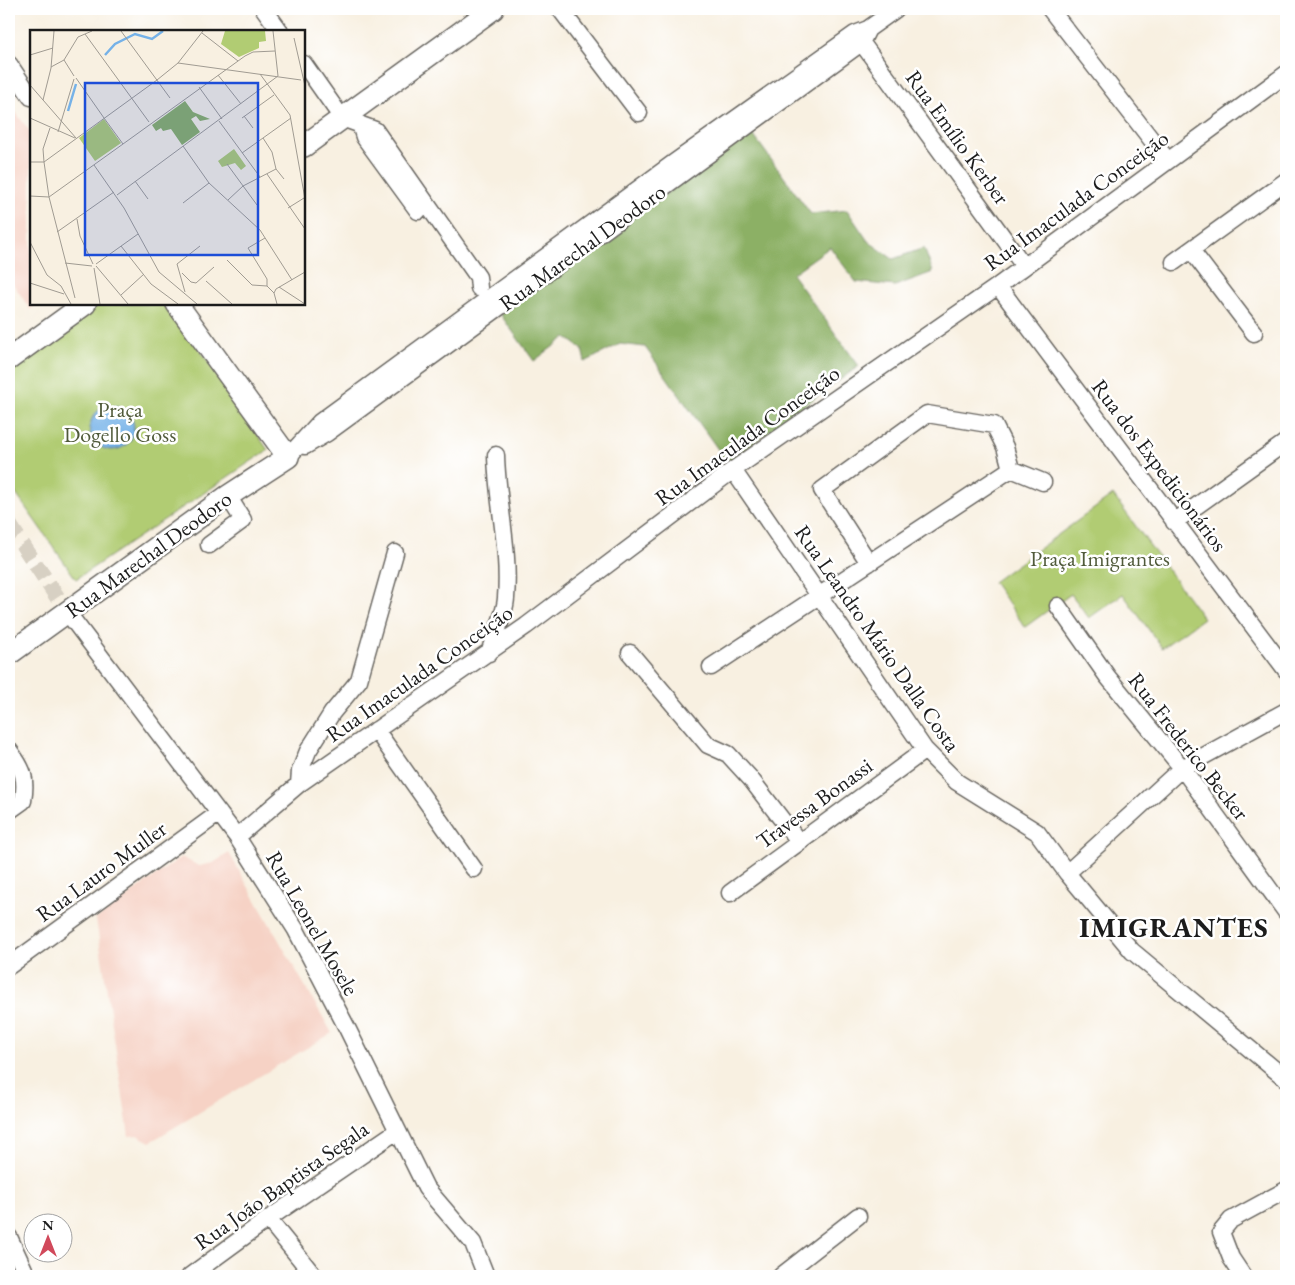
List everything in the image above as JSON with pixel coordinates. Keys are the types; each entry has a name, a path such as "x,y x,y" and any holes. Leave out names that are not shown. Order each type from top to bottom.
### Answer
{"main road":[{"path":"305,145 351,121 493,9"},
{"path":"9,359 84,305"},
{"path":"178,305 288,456"},
{"name":"Rua Marechal Deodoro","path":"9,654 228,496 288,456"}],"street":[{"path":"264,9 279,30"},
{"path":"560,9 639,113"},
{"name":"Rua Marechal Deodoro","path":"288,456 327,433 487,300 896,9"},
{"path":"1050,9 1168,161"},
{"name":"Rua Emílio Kerber","path":"861,35 1024,266"},
{"path":"9,64 30,96"},
{"path":"305,65 364,138 471,283 487,300"},
{"name":"Rua Imaculada Conceição","path":"237,837 299,784 489,653 733,470 998,286 1286,74"},
{"path":"1174,262 1286,181"},
{"path":"1191,250 1254,333"},
{"name":"Rua dos Expedicionários","path":"998,286 1286,670"},
{"path":"869,563 822,490 927,414 994,425 1004,447 1011,470"},
{"path":"1174,522 1286,442"},
{"path":"489,653 506,599 504,544 496,455"},
{"name":"Rua Leandro Mário Dalla Costa","path":"733,470 925,750 956,782 1037,832 1066,873 1132,951 1286,1079"},
{"path":"1011,470 1043,482"},
{"path":"711,667 1011,470"},
{"path":"208,544 244,520 228,496"},
{"path":"299,784 300,771 308,751 332,713 359,680 395,553"},
{"name":"Rua Frederico Becker","path":"1058,606 1107,676 1182,768 1286,912"},
{"name":"Rua Leonel Mosele","path":"68,612 237,837 296,930 426,1188 473,1243 486,1276"},
{"path":"630,653 708,745 728,754 750,778 799,842"},
{"path":"1066,873 1182,768 1286,711"},
{"path":"376,730 474,869"},
{"path":"9,750 18,762 26,781 22,801 9,811"},
{"name":"Travessa Bonassi","path":"730,893 925,750"},
{"name":"Rua Lauro Muller","path":"9,966 219,813"},
{"name":"Rua João Baptista Segala","path":"190,1276 268,1219 397,1131"},
{"path":"1243,1276 1231,1258 1221,1232 1231,1220 1286,1190"},
{"path":"781,1276 858,1216"},
{"path":"268,1219 314,1276"},
{"path":"9,1237 27,1276"}],"shaded area":[{"path":"9,103 30,132 30,305 36,305 30,309 9,278"},
{"path":"229,853 332,1033 150,1142 137,1135 129,1136 96,919 181,857 199,866 213,863"}],"green space":[{"path":"751,132 811,214 847,210 868,241 893,259 924,248 933,272 895,286 856,282 830,247 792,274 859,366 727,462 645,347 620,344 585,362 582,349 566,337 534,361 500,314"},
{"name":"Praça Dogello Goss","path":"99,305 170,305 268,450 76,579 9,484 9,371"},
{"name":"Praça Imigrantes","path":"1113,495 1203,618 1162,648 1123,594 1089,618 1071,594 1025,627 993,582"}],"water":[{"path":"116,406 128,412 133,419 133,437 128,444 121,449 108,450 100,447 93,440 90,424 93,416 100,409"}],"tunnel":[{"path":"9,524 67,612"}],"district":[{"name":"IMIGRANTES","path":"1174,927"}]}
